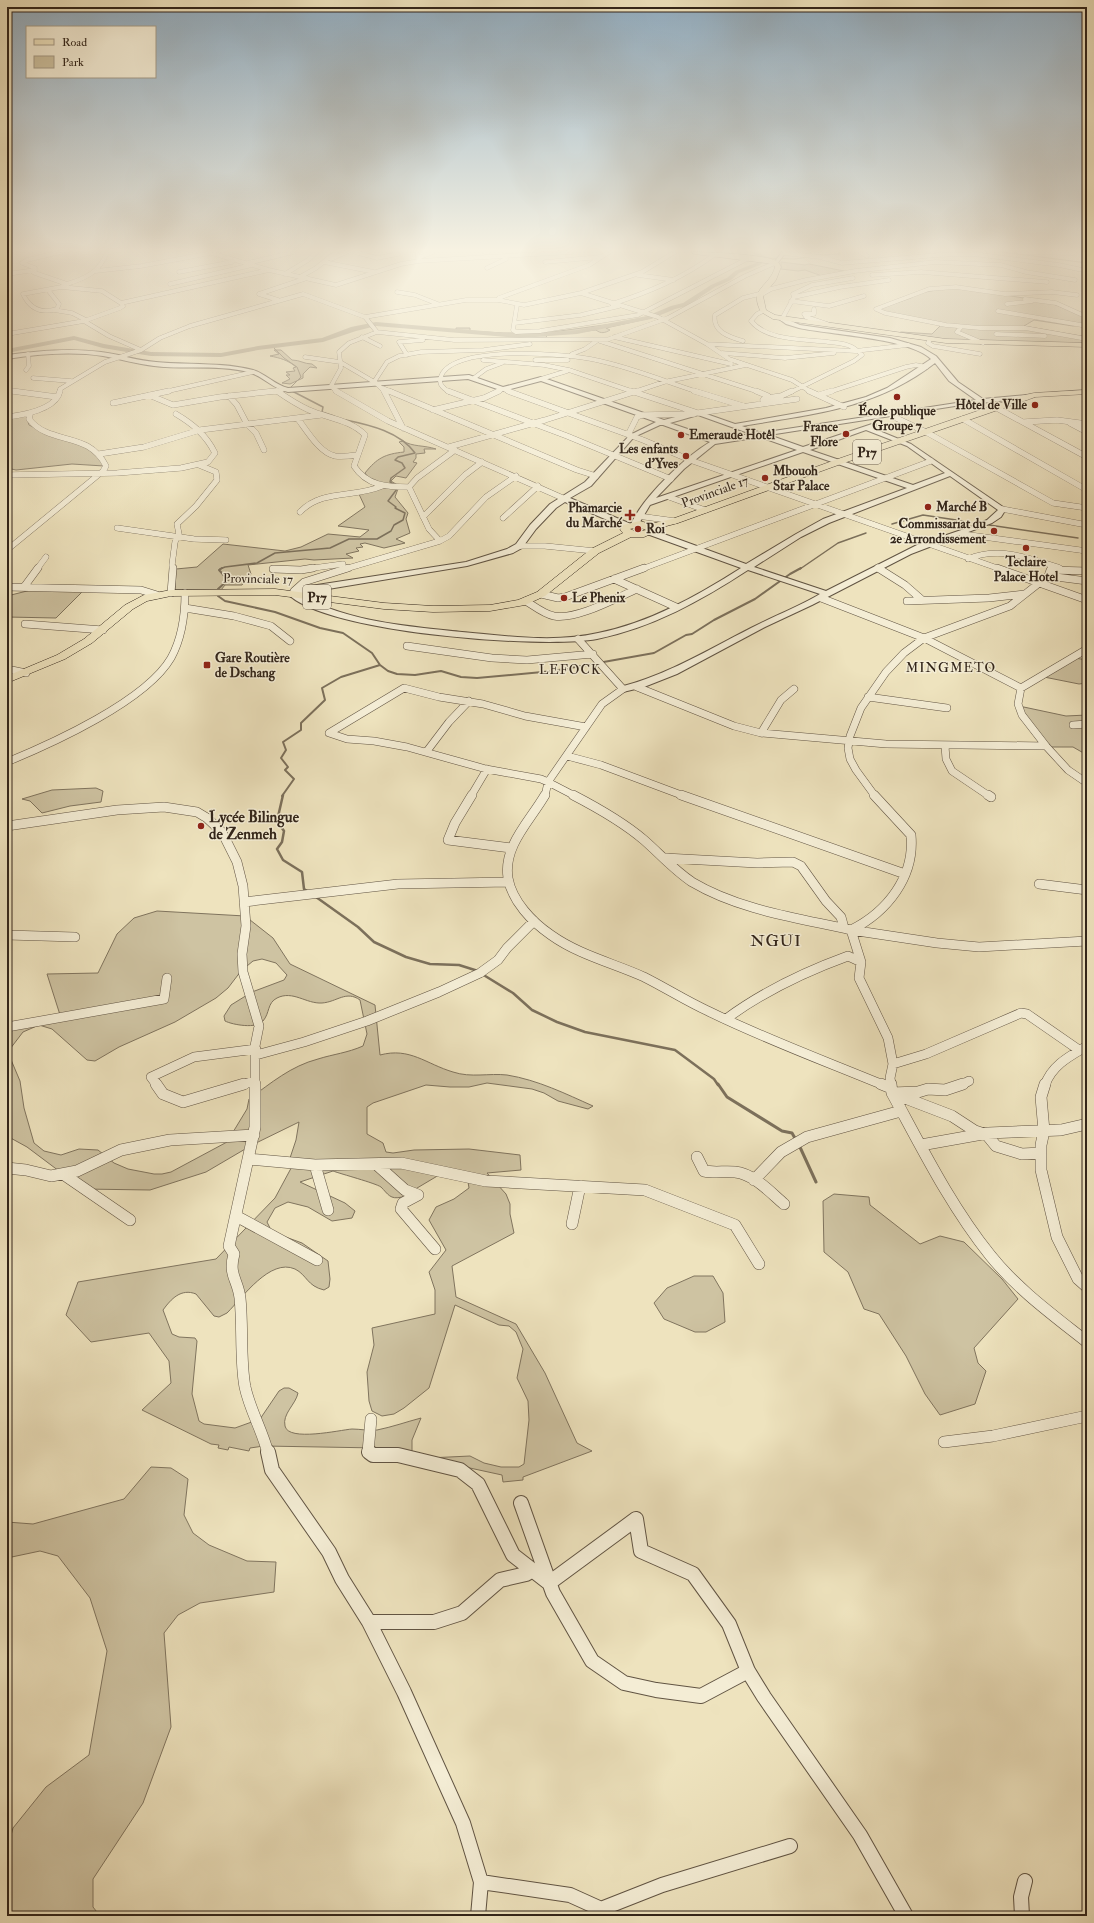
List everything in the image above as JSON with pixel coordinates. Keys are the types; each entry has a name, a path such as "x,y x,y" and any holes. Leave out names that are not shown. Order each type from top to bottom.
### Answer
{"main road":[{"path":"967,342 1087,345"},
{"name":"Provinciale 17","path":"7,680 61,657 103,630 136,602 157,595 171,593 293,592 365,605 432,609 490,608 526,601 541,594 595,552 633,525 650,530 838,462 995,407 1034,395 1087,392"}],"street":[{"path":"122,342 140,350"},
{"path":"7,417 30,415 44,408 57,397 60,393 60,389 71,381 105,362 134,353 154,342"},
{"path":"331,386 341,368 338,356 342,347 353,342"},
{"path":"371,342 380,346"},
{"path":"402,342 399,342 407,355"},
{"path":"375,382 379,378 387,362 407,355 492,349 552,342"},
{"path":"565,355 585,350 596,342"},
{"path":"603,342 763,393 767,398"},
{"path":"635,342 743,366 803,386 807,390 879,423"},
{"path":"703,342 743,366"},
{"path":"749,342 770,346"},
{"path":"671,479 616,456 472,402 445,390 440,382 444,370 448,366 462,361 521,353 565,355 593,359 744,406 767,398 781,396 860,358 862,354 853,347 830,342"},
{"path":"895,342 928,353 935,359 949,377 982,401 1024,422 1087,457"},
{"path":"929,342 928,343 933,346 980,354"},
{"path":"707,344 850,351 908,345"},
{"path":"7,357 50,351 76,351 103,354 154,364 229,367 253,372 283,390 298,404 364,432 365,435 354,466 356,470 366,479 382,486 409,487"},
{"path":"720,353 785,358 816,356 850,351"},
{"path":"26,370 30,366 28,354"},
{"path":"545,366 568,356 565,355"},
{"path":"305,357 340,362 383,388 578,470 596,476"},
{"path":"474,378 486,369 505,363 536,359 603,362"},
{"path":"735,425 844,407 892,389 935,359"},
{"path":"462,361 484,360 569,370 735,425 914,488"},
{"path":"819,395 906,367 916,365 926,366"},
{"path":"409,487 417,478 452,449 491,434 567,413 664,382 743,366"},
{"path":"433,410 472,402 492,395 503,389 569,370"},
{"path":"113,403 253,372"},
{"path":"33,378 71,381"},
{"path":"149,394 173,405 229,396 283,390 375,382 441,378 474,378 690,460 1086,600"},
{"path":"538,380 715,443"},
{"path":"331,386 355,403 403,428 516,476 565,499 633,525 675,521"},
{"path":"383,388 403,428"},
{"path":"7,390 57,397"},
{"path":"633,525 649,503 690,460 715,443 870,418 896,416 982,401 1034,395"},
{"path":"229,396 237,405 247,424 256,434 264,450"},
{"path":"640,416 696,413 797,400"},
{"path":"630,436 660,423 696,413"},
{"path":"7,475 40,476 171,469 199,465 210,461 215,453 200,430 176,414"},
{"path":"7,550 100,473 106,466 99,454 82,444 34,426 29,419 30,415"},
{"path":"99,454 144,447 200,430 321,415"},
{"path":"519,546 533,527 553,506 588,484 616,456 630,436 640,416"},
{"path":"649,503 734,475 867,428 896,416"},
{"path":"896,416 1053,503 1087,508"},
{"path":"298,419 305,430 324,452 334,456 357,455"},
{"path":"963,419 1087,490"},
{"path":"1024,422 1064,420 1087,424"},
{"path":"1064,420 1087,432"},
{"path":"867,428 901,441 1002,509 1087,525"},
{"path":"541,594 558,598 564,597 931,461"},
{"path":"423,517 465,475 482,462"},
{"path":"171,593 174,571 172,565 179,531 177,524 196,506 207,491 216,483 218,473 206,470 199,465"},
{"path":"293,592 310,603 342,614 388,626 498,638 538,640 578,639 636,625 721,584 807,529 842,514 950,474"},
{"path":"293,592 296,586 301,583 360,564 448,539 458,524 505,482 516,476"},
{"path":"300,512 306,505 316,498 366,493 382,486"},
{"path":"503,518 538,486"},
{"path":"409,487 429,529 440,541"},
{"path":"669,497 705,510"},
{"path":"974,533 994,519 1002,509"},
{"path":"117,528 178,536 226,540"},
{"path":"650,530 696,549 784,580 824,596 856,613 924,638 1021,688"},
{"path":"1087,551 974,533 962,534 929,544 877,568 824,596 753,629 679,670 637,687 623,690 602,704 548,782 545,796 519,833 511,848 507,864 509,882 524,910 534,921 566,945 583,954 642,976 726,1019 776,1042 827,1061 891,1088 900,1111 921,1145 948,1196 990,1255 1016,1283 1047,1311 1087,1342"},
{"path":"293,592 467,564 499,556 519,546 535,545 595,552"},
{"path":"968,559 983,554 1010,554 1065,570"},
{"path":"24,587 46,557"},
{"path":"273,569 302,570 345,564 360,564"},
{"path":"877,568 905,585 921,599"},
{"path":"847,929 875,916 892,895 905,874 914,845 911,835 861,780 850,759 848,742 851,730 868,697 892,664 913,645 924,638 1010,606 1024,594 1040,584 1048,576 1050,570 1087,572"},
{"path":"1048,576 1087,581"},
{"path":"614,579 676,607"},
{"path":"7,587 140,590 157,595"},
{"path":"526,601 552,615 561,616 574,613 638,590"},
{"path":"7,762 103,715 130,698 158,675 170,660 177,645 183,624 185,593"},
{"path":"907,601 921,599 989,598 1024,594"},
{"path":"185,608 234,616 271,626 290,641"},
{"path":"24,624 103,630"},
{"path":"578,639 593,654 623,690"},
{"path":"407,646 492,658 526,660 593,654"},
{"path":"1087,649 1021,688 1018,704 1022,715 1046,746 1068,770 1087,783"},
{"path":"7,668 26,673"},
{"path":"637,687 734,726 761,734 848,742 945,746 1046,746"},
{"path":"586,727 525,716 404,688 329,733 341,737 381,742 427,751 487,769 538,778 548,782 620,822 650,844 689,880 718,894 740,902 847,929 937,943 979,947 1087,941"},
{"path":"761,734 781,700 794,689"},
{"path":"868,697 947,708"},
{"path":"427,751 449,722 468,702"},
{"path":"1073,725 1087,724"},
{"path":"945,746 946,758 952,770 991,797"},
{"path":"567,756 601,765 724,811 905,874"},
{"path":"487,769 455,823 448,840 511,848"},
{"path":"7,826 92,813 147,807 179,808 197,812 207,818 222,832 237,862 243,886 246,926 242,954 243,972 259,1026 254,1081 255,1127 229,1246 234,1254 232,1265 234,1280 240,1296 243,1363 250,1405 263,1434 272,1470 329,1552 342,1579 368,1622 404,1692 464,1823 481,1882 478,1916"},
{"path":"665,858 757,863 794,862 801,866 826,901 841,918 861,962 859,978 888,1038 893,1064 890,1078 892,1093"},
{"path":"244,902 398,884 509,882"},
{"path":"1039,884 1087,890"},
{"path":"254,1081 184,1102 163,1094 151,1077 194,1058 256,1052 304,1042 440,992 490,968 507,948 534,921"},
{"path":"7,935 75,937"},
{"path":"726,1019 748,1002 774,986 825,964 848,956 861,962"},
{"path":"7,1027 164,999 167,978"},
{"path":"893,1064 926,1054 1021,1012 1027,1014 1083,1048 1059,1063 1052,1071 1043,1088 1041,1097 1044,1131 1041,1153 1041,1170 1058,1237 1078,1278 1087,1287"},
{"path":"892,1093 918,1092 928,1089 945,1090 955,1088 969,1081"},
{"path":"892,1093 952,1116 981,1134 987,1135 996,1146 1022,1154 1041,1153"},
{"path":"754,1180 781,1152 807,1137 900,1111"},
{"path":"921,1145 981,1134 1062,1130 1087,1124"},
{"path":"7,1168 26,1170 51,1176 77,1171 121,1150 163,1142 254,1134"},
{"path":"697,1157 704,1171 712,1174 740,1172 754,1180 784,1204"},
{"path":"249,1159 315,1165 400,1163 486,1181 645,1190 735,1225 759,1264"},
{"path":"376,1164 405,1190 418,1195 403,1203 401,1209 436,1249"},
{"path":"315,1165 328,1210"},
{"path":"63,1174 130,1220"},
{"path":"572,1224 580,1186"},
{"path":"236,1216 317,1260"},
{"path":"944,1442 993,1436 1087,1416"},
{"path":"371,1419 368,1452 373,1455 398,1454 460,1470 478,1484 513,1555 549,1583"},
{"path":"521,1503 553,1593 592,1661 624,1683 701,1696 748,1670"},
{"path":"549,1583 636,1519 641,1551 692,1574 729,1624 748,1670 764,1697 860,1835 906,1916"},
{"path":"368,1622 434,1622 462,1613 500,1580 526,1574 533,1570"},
{"path":"481,1882 570,1895 601,1908 662,1884 790,1846"},
{"path":"1022,1916 1021,1897 1025,1881"}],"green space":[{"path":"1028,342 1087,342 1087,343"},
{"path":"274,350 281,350 292,360 312,364 317,368 310,367 303,374 303,378 290,384 282,383 290,379 286,375 290,375 286,372 295,371 293,368 296,367 284,360 270,356 279,354"},
{"path":"26,416 29,425 76,443 92,451 97,455 104,466 72,464 16,470 7,468 7,418"},
{"path":"403,441 436,449 424,449 425,453 416,454 416,458 413,462 417,463 406,478 396,476 391,481 399,486 395,497 408,513 406,519 410,533 396,539 405,543 384,548 365,543 360,544 363,547 356,548 359,551 346,554 353,558 305,559 248,565 251,574 242,585 225,585 221,590 175,590 176,569 197,567 223,544 285,551 301,547 328,534 360,537 369,530 338,526 365,507 358,492 376,488 365,473 378,460 392,454 404,452 404,447 399,442"},
{"path":"31,590 84,590 56,618 7,617 7,596"},
{"path":"1075,658 1087,660 1087,683 1079,684 1044,677"},
{"path":"1019,706 1066,716 1087,715 1087,755 1073,747 1048,747"},
{"path":"96,788 103,791 101,802 70,806 42,813 30,801 22,799 52,790"},
{"path":"157,911 245,916 273,938 290,964 375,1005 380,1055 400,1053 409,1055 443,1069 466,1075 507,1075 518,1077 552,1088 593,1106 588,1109 558,1101 544,1093 532,1089 487,1083 469,1087 426,1085 373,1103 367,1107 367,1134 383,1143 386,1152 393,1153 414,1150 469,1149 520,1155 521,1170 487,1173 506,1194 510,1204 510,1214 514,1233 452,1266 456,1297 516,1324 545,1373 577,1443 592,1451 523,1477 523,1480 503,1482 502,1475 378,1448 264,1446 250,1448 249,1451 229,1447 228,1450 218,1448 219,1445 211,1444 142,1410 171,1383 169,1361 149,1333 91,1342 66,1315 78,1282 216,1259 275,1198 296,1159 290,1158 296,1140 299,1122 252,1145 206,1172 150,1190 83,1189 27,1147 7,1136 7,1027 61,1018 47,974 98,973 117,934 134,918","holes":["262,959 276,963 287,975 284,980 252,992 231,1005 224,1016 225,1021 245,1026 256,1025 263,1021 270,1005 274,1000 283,996 294,996 316,1003 327,1002 341,997 350,996 360,1000 367,1034 363,1046 308,1062 273,1081 249,1099 247,1109 227,1142 171,1172 154,1174 128,1169 114,1163 98,1150 79,1149 61,1155 44,1151 34,1143 24,1108 20,1081 9,1055 10,1049 23,1032 39,1025 52,1029 87,1060 95,1061 119,1047 175,1022 216,998 228,988 241,971 253,961","333,1171 378,1185 390,1196 395,1198 402,1197 439,1175 468,1182 469,1188 454,1199 436,1207 429,1220 446,1250 429,1272 435,1290 435,1314 372,1328 374,1345 367,1372 369,1401 372,1411 382,1416 394,1414 429,1388 455,1305 499,1325 509,1326 516,1332 523,1349 517,1378 528,1401 529,1420 524,1464 519,1467 501,1467 484,1463 470,1456 428,1458 412,1453 412,1440 421,1418 377,1430 352,1429 315,1434 304,1434 288,1431 285,1426 285,1417 298,1393 289,1388 284,1388 279,1391 260,1419 235,1428 204,1424 199,1421 192,1394 197,1341 195,1338 179,1337 172,1334 163,1310 169,1302 186,1292 196,1294 214,1316 219,1317 227,1313 249,1289 267,1274 276,1269 286,1267 299,1271 318,1288 324,1290 329,1287 330,1279 328,1261 302,1243 272,1232 267,1222 275,1208 288,1202 308,1207 332,1221 352,1218 355,1211 345,1203 300,1182"]},
{"path":"834,1194 869,1197 870,1205 920,1244 940,1236 964,1242 1002,1279 1018,1299 974,1348 978,1363 986,1371 975,1404 940,1415 925,1394 906,1356 879,1314 864,1309 848,1272 824,1252 823,1201"},
{"path":"694,1276 713,1276 723,1293 725,1322 706,1332 695,1332 664,1319 654,1303 667,1288"},
{"path":"151,1467 171,1468 188,1479 184,1515 193,1533 209,1545 247,1561 276,1562 274,1592 200,1603 178,1615 164,1633 171,1727 143,1803 93,1879 93,1907 100,1916 7,1916 7,1850 13,1828 46,1787 89,1755 107,1651 90,1598 58,1556 40,1551 7,1558 7,1522 33,1524 124,1499"}],"waterway":[{"path":"7,351 55,342"},
{"path":"90,342 103,346 151,354 221,355 258,348 311,342"},
{"path":"273,347 284,358 297,367 301,377 290,388 292,391"},
{"path":"292,391 323,407 322,412 334,416"},
{"path":"346,420 384,430 401,440 415,453 398,457 395,460 402,463 405,468 391,478 390,482 395,485"},
{"path":"221,568 257,563 275,553 330,548 349,539 377,539 391,531 394,525 403,520 405,513 395,508 396,507 388,501 397,489"},
{"path":"892,524 923,515 963,521"},
{"path":"974,523 982,524"},
{"path":"989,525 1078,538"},
{"path":"800,569 838,543 866,533"},
{"path":"218,589 228,580 219,570 221,568"},
{"path":"380,665 388,671 397,674 415,675 441,671 461,677 477,678 553,671 654,653 755,599 801,568"},
{"path":"218,596 225,601 275,612 320,628 343,633 372,653 380,665"},
{"path":"282,796 294,779 285,770 288,767 281,758 286,750 283,742 301,730 301,723 325,700 322,688 341,677 380,665"},
{"path":"283,795 277,821 284,831 282,842 277,849 283,860 302,872 304,889 309,892"},
{"path":"316,897 358,927 374,942 406,957 430,964 459,965 478,971"},
{"path":"482,974 513,993 532,1010 557,1022 585,1032 675,1050 714,1079 718,1085"},
{"path":"718,1084 727,1097 782,1131 792,1133 796,1140"},
{"path":"799,1145 816,1182"}],"place":[{"name":"École publique Groupe 7","path":"897,397"},
{"name":"Hôtel de Ville","path":"1035,405"},
{"name":"France Flore","path":"846,434"},
{"name":"Emeraude Hotêl","path":"681,435"},
{"name":"Les enfants d'Yves","path":"686,456"},
{"name":"Mbouoh Star Palace","path":"765,478"},
{"name":"Marché B","path":"928,507"},
{"name":"Phamarcie du Marché","path":"630,515"},
{"name":"Roi","path":"638,529"},
{"name":"Commissariat du 2e Arrondissement","path":"994,531"},
{"name":"Teclaire Palace Hotel","path":"1026,548"},
{"name":"Le Phenix","path":"564,598"},
{"name":"Gare Routière de Dschang","path":"207,665"},
{"name":"Lycée Bilingue de Zenmeh","path":"201,826"}],"district":[{"name":"MINGMETO","path":"951,668"},
{"name":"LEFOCK","path":"570,670"},
{"name":"NGUI","path":"776,941"}]}
